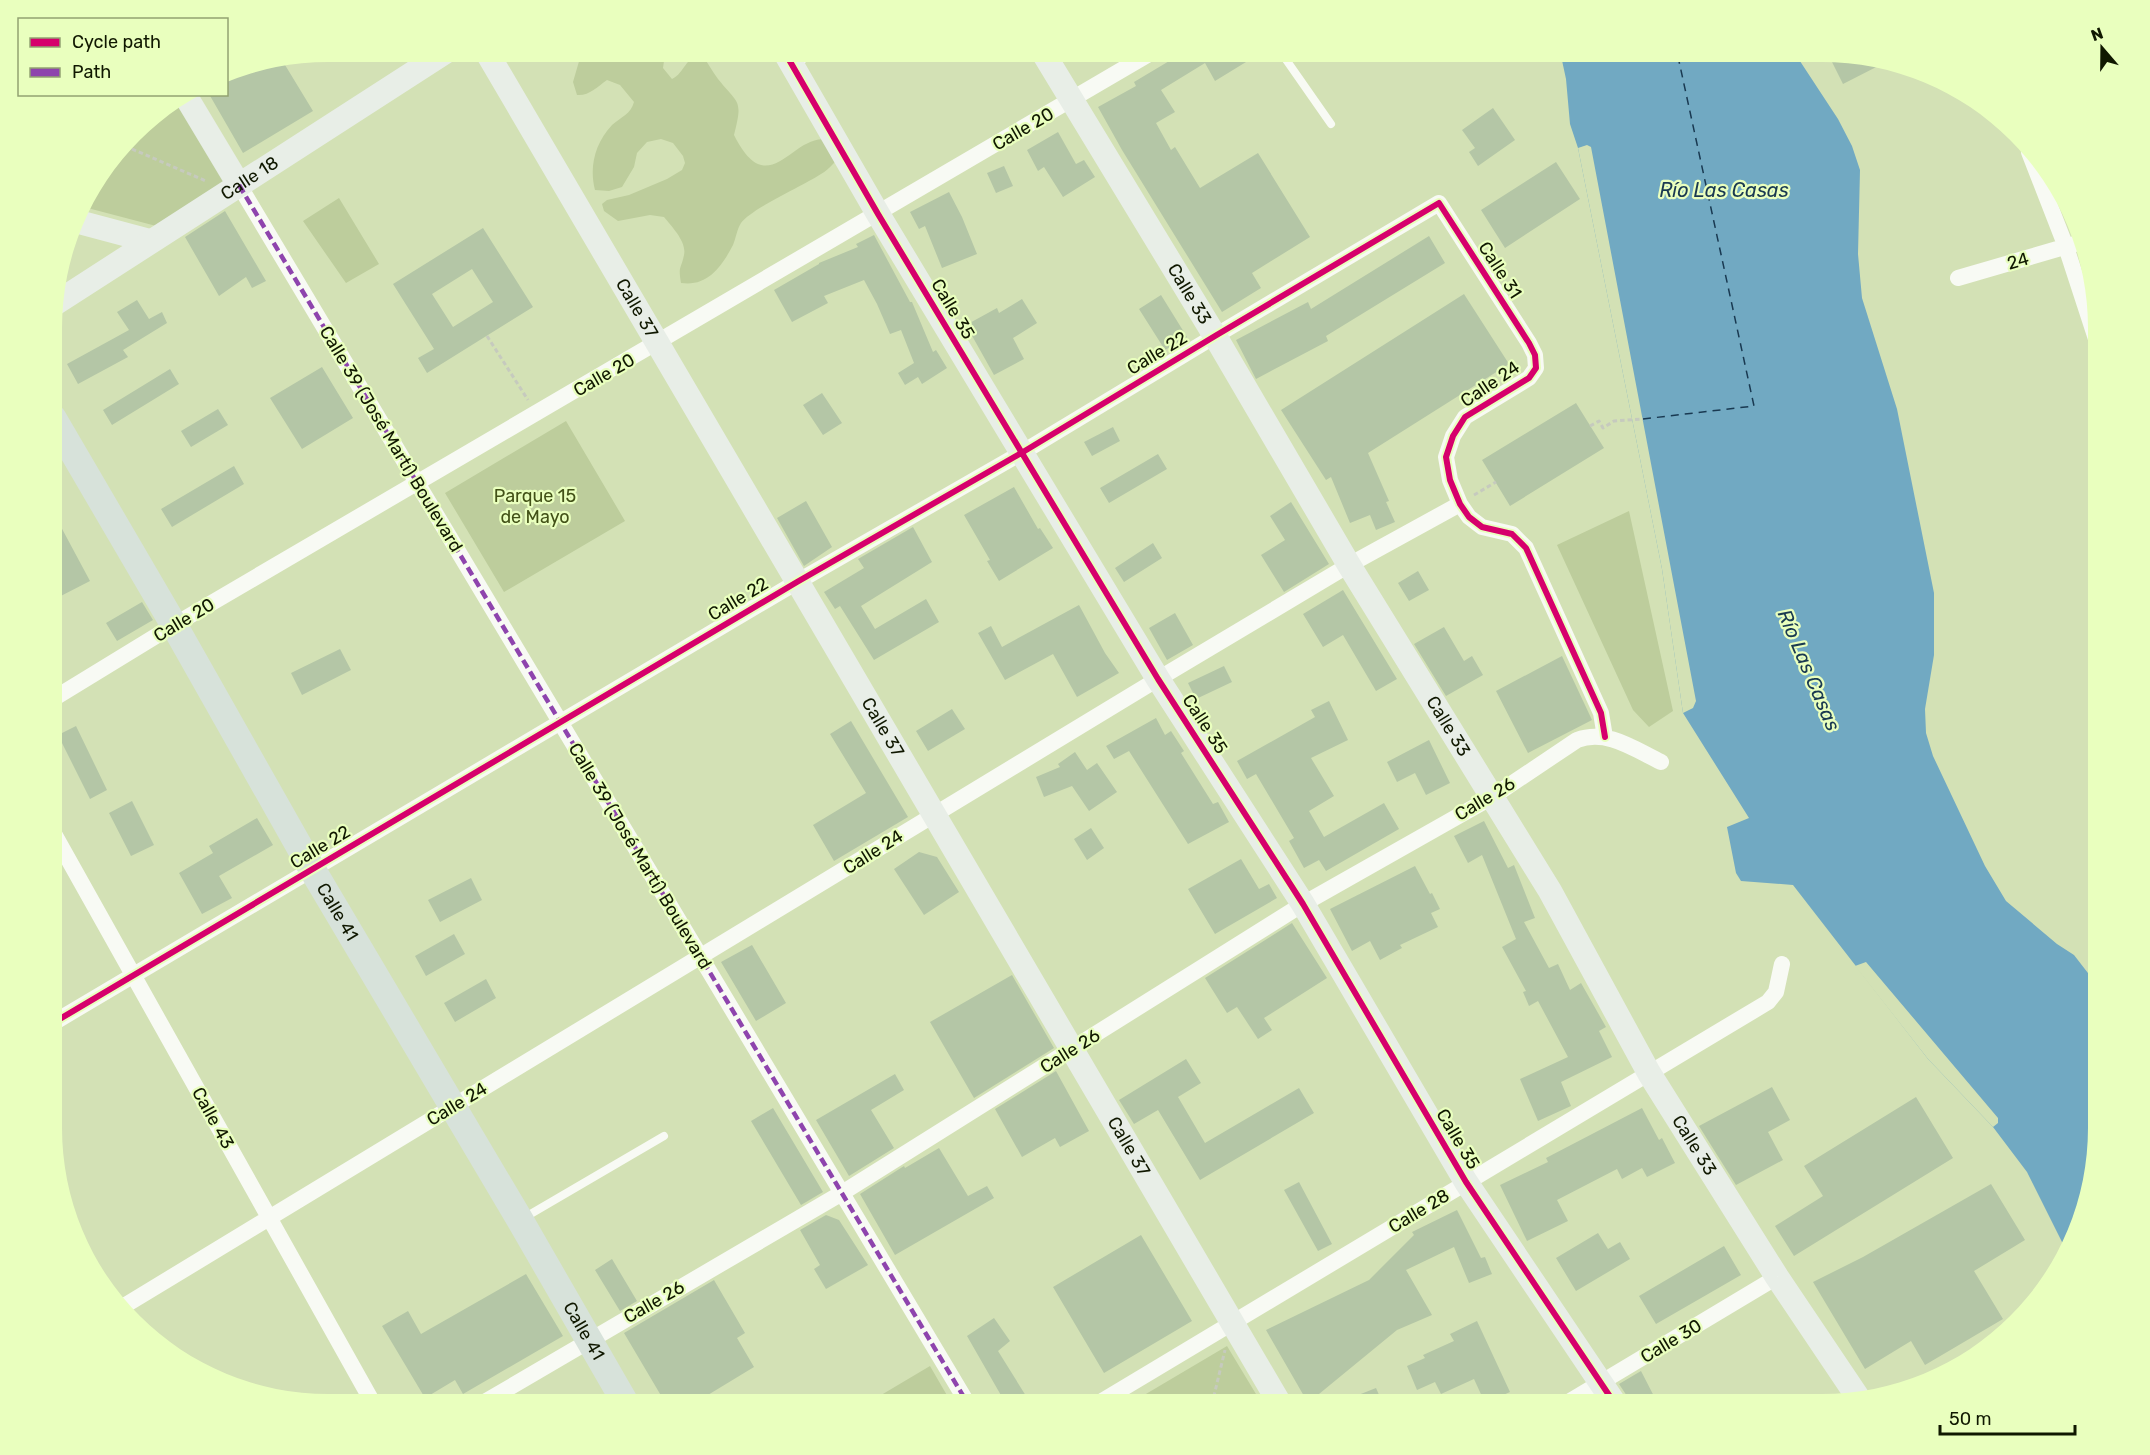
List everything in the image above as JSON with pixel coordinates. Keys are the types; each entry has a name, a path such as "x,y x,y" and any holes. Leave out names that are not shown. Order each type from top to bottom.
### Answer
{"main road":[{"name":"Calle 41","path":"62,433 312,869 620,1394"}],"street":[{"name":"Calle 18","path":"63,298 430,62"},
{"name":"Calle 37","path":"492,62 1274,1394"},
{"name":"Calle 35","path":"799,62 878,214 1158,679 1303,904 1466,1182 1609,1394"},
{"name":"Calle 33","path":"1049,62 1215,336 1349,565 1550,891 1649,1073 1777,1277 1854,1391"},
{"name":"Calle 20","path":"62,694 1135,62"},
{"path":"188,101 234,188"},
{"path":"2039,174 2072,245 2087,304"},
{"name":"Calle 39 (José Martí) Boulevard","path":"234,188 417,484 962,1394"},
{"name":"Calle 22","path":"62,1018 797,582 1023,452 1439,203"},
{"name":"Calle 31","path":"1439,203 1535,355"},
{"path":"83,223 150,241"},
{"name":"24","path":"1958,278 2072,245"},
{"name":"Calle 24","path":"128,1303 1158,679 1349,565 1460,504 1450,480 1446,457 1453,436 1465,417 1529,378 1536,368 1535,355"},
{"path":"1460,504 1469,517 1482,526 1512,534 1526,548 1601,713 1605,737"},
{"name":"Calle 26","path":"500,1394 842,1193 1303,904 1492,797 1577,740 1588,736 1605,737 1620,741 1660,762"},
{"name":"Calle 43","path":"62,848 369,1394"},
{"name":"Calle 28","path":"1114,1394 1768,1002 1776,992 1782,964"},
{"name":"Calle 30","path":"1583,1394 1777,1277"}],"lane":[{"path":"1288,62 1331,124"},
{"path":"520,1220 664,1136"}],"path":[{"path":"131,149 234,188"},
{"path":"487,336 537,414"},
{"path":"1590,426 1599,421 1603,428 1614,421 1643,419"},
{"path":"1460,504 1496,482"},
{"path":"1215,1394 1233,1323"}],"green space":[{"path":"579,62 664,62 663,68 672,79 680,73 687,62 707,62 737,103 738,115 734,135 747,156 760,165 772,165 807,143 820,139 834,142 844,152 824,172 747,217 740,225 729,253 713,273 699,282 681,283 683,245 664,217 650,215 618,221 604,211 602,204 607,200 629,195 667,179 682,170 685,163 683,156 673,143 661,139 647,142 637,153 634,167 622,187 609,191 595,190 593,164 601,140 612,125 628,112 634,102 620,85 607,80 589,93 581,95 577,95 573,82"},
{"path":"179,106 227,180 160,227 90,209 106,180 128,152 152,128"},
{"path":"339,198 379,264 346,283 303,221"},
{"name":"Parque 15 de Mayo","path":"566,421 625,521 504,592 445,493"},
{"path":"1629,511 1673,711 1649,727 1633,710 1557,545"},
{"path":"1227,1346 1256,1394 1146,1394"},
{"path":"930,1366 946,1394 883,1394"}],"water":[{"name":"Río Las Casas","path":"1562,62 1801,62 1838,119 1852,146 1860,170 1858,254 1862,298 1897,409 1934,593 1934,655 1925,709 1926,733 1933,756 1985,866 2006,901 2057,944 2074,955 2088,973 2088,1145 2079,1196 2062,1242 2027,1172 1993,1127 1928,1059 1793,885 1741,881 1736,873 1727,827 1749,818 1683,713 1662,569 1578,148 1570,124"}],"pier":[{"path":"1587,145 1591,147 1696,701 1693,708 1683,713 1662,569 1578,148"},
{"path":"1866,962 1998,1118 1998,1123 1993,1127 1928,1059 1855,966"}],"building":[{"path":"1168,62 1246,62 1215,81 1205,63 1161,90 1175,112 1156,123 1171,150 1175,147 1200,188 1258,153 1310,237 1252,273 1261,288 1222,312 1098,107 1136,86 1134,82"},
{"path":"1832,62 1876,67 1843,84"},
{"path":"285,65 313,111 243,153 210,96 228,96 228,81"},
{"path":"1493,108 1515,140 1478,166 1469,152 1475,148 1462,130"},
{"path":"1058,132 1076,164 1084,160 1095,177 1063,197 1044,167 1038,171 1027,150"},
{"path":"1556,162 1580,199 1505,248 1481,210"},
{"path":"1004,166 1013,186 996,193 987,173"},
{"path":"949,192 977,254 942,268 925,226 919,229 910,212"},
{"path":"225,211 266,281 252,288 246,277 219,296 185,237"},
{"path":"483,228 533,307 427,373 418,358 434,349 393,284","holes":["472,269 493,302 453,327 432,294"]},
{"path":"874,235 912,302 933,352 936,350 947,368 922,384 918,377 905,385 898,373 914,363 901,330 890,334 864,280 824,296 828,303 792,322 774,290 819,263 858,247 856,244"},
{"path":"1429,236 1445,263 1326,336 1328,341 1256,379 1236,340 1308,302 1311,309"},
{"path":"1464,294 1509,364 1368,453 1389,501 1386,502 1395,522 1376,530 1370,515 1350,523 1331,477 1326,480 1281,410"},
{"path":"1161,295 1187,337 1165,350 1139,309"},
{"path":"1022,299 1037,323 1013,338 1024,359 994,375 966,325 997,308 999,313"},
{"path":"137,300 149,319 162,312 167,323 123,350 128,357 78,384 67,364 129,330 117,312"},
{"path":"322,367 353,418 302,449 270,398"},
{"path":"170,369 179,384 112,425 103,410"},
{"path":"822,393 842,423 823,435 803,405"},
{"path":"1576,403 1604,448 1510,506 1482,460"},
{"path":"218,409 228,425 191,447 181,431"},
{"path":"1113,427 1120,441 1092,456 1084,442"},
{"path":"1158,454 1167,469 1109,503 1100,488"},
{"path":"234,466 244,484 172,527 161,509"},
{"path":"1014,487 1038,529 1040,528 1053,548 999,581 987,561 990,560 964,515"},
{"path":"806,501 832,547 804,566 777,518"},
{"path":"1291,502 1329,564 1284,592 1261,555 1285,540 1270,516"},
{"path":"913,527 932,562 861,606 875,629 926,599 939,622 874,660 840,606 835,609 824,592 864,568 858,559"},
{"path":"62,529 90,581 62,595"},
{"path":"1153,543 1162,558 1124,582 1115,568"},
{"path":"1418,571 1429,590 1409,601 1398,583"},
{"path":"1343,590 1397,679 1376,691 1343,635 1323,647 1303,614"},
{"path":"142,602 153,620 117,641 106,623"},
{"path":"1079,605 1105,653 1119,673 1077,697 1053,654 1005,680 978,633 991,626 1002,647"},
{"path":"1175,613 1193,645 1167,660 1149,628"},
{"path":"1444,627 1464,661 1472,656 1483,675 1446,696 1414,644"},
{"path":"340,649 351,670 302,695 291,673"},
{"path":"1562,656 1592,720 1528,753 1496,691"},
{"path":"1224,666 1232,682 1196,699 1188,683"},
{"path":"1329,701 1348,740 1311,758 1334,796 1309,811 1324,837 1384,803 1399,829 1326,871 1319,860 1304,868 1289,841 1294,838 1256,774 1247,779 1237,761 1315,717 1311,710"},
{"path":"952,709 965,729 928,751 916,731"},
{"path":"1156,718 1165,735 1171,731 1184,751 1181,753 1213,804 1218,802 1229,822 1188,844 1129,751 1114,759 1106,746"},
{"path":"851,721 908,817 834,861 813,825 866,793 830,734"},
{"path":"76,726 107,790 90,799 62,743 62,733"},
{"path":"1429,740 1450,783 1426,795 1415,773 1397,782 1387,762"},
{"path":"1075,752 1087,770 1097,763 1117,792 1089,811 1072,786 1044,797 1036,777 1060,767 1058,764"},
{"path":"132,801 154,845 131,856 109,813"},
{"path":"257,818 273,845 219,876 232,898 202,914 179,873 213,853 209,846"},
{"path":"1484,821 1508,868 1514,865 1535,918 1524,922 1549,968 1558,964 1570,990 1581,983 1606,1027 1599,1031 1612,1057 1561,1082 1571,1106 1538,1121 1520,1079 1568,1057 1538,1001 1529,1006 1523,992 1526,991 1502,947 1516,939 1482,855 1468,863 1454,836"},
{"path":"1091,828 1104,848 1087,860 1074,839"},
{"path":"919,852 937,857 959,892 924,915 894,869"},
{"path":"1241,859 1259,889 1269,884 1277,898 1215,934 1188,889"},
{"path":"1415,866 1440,909 1431,913 1438,927 1400,945 1402,948 1380,960 1370,941 1352,951 1330,909"},
{"path":"471,878 482,900 440,922 428,900"},
{"path":"1292,923 1327,978 1264,1018 1272,1030 1258,1039 1237,1007 1227,1013 1205,978"},
{"path":"454,934 465,954 426,976 415,956"},
{"path":"752,945 786,1003 756,1021 721,962"},
{"path":"1012,975 1054,1048 974,1098 930,1022"},
{"path":"486,979 496,998 455,1022 444,1003"},
{"path":"1186,1059 1201,1083 1178,1097 1205,1143 1299,1088 1314,1113 1200,1180 1158,1110 1134,1124 1119,1100"},
{"path":"1056,1071 1089,1131 1060,1147 1055,1138 1022,1157 995,1109"},
{"path":"895,1074 904,1090 871,1110 894,1148 849,1176 816,1120"},
{"path":"1772,1087 1790,1120 1768,1132 1783,1160 1736,1185 1699,1126"},
{"path":"1916,1097 1953,1158 1794,1256 1775,1226 1823,1196 1804,1166"},
{"path":"773,1108 823,1192 801,1205 751,1121"},
{"path":"1642,1108 1659,1140 1662,1138 1675,1163 1647,1177 1642,1168 1622,1179 1617,1169 1557,1200 1568,1221 1527,1241 1500,1185 1548,1162 1546,1158"},
{"path":"939,1148 968,1196 987,1186 994,1198 895,1255 860,1194 904,1166 905,1168"},
{"path":"1299,1182 1332,1244 1318,1251 1284,1190"},
{"path":"1991,1184 2025,1240 1974,1271 2003,1319 1925,1365 1911,1341 1865,1369 1813,1282 1863,1257"},
{"path":"1457,1210 1481,1258 1485,1257 1492,1274 1469,1283 1454,1247 1406,1270 1432,1315 1397,1330 1319,1394 1303,1394 1266,1330 1369,1280 1414,1235 1412,1232"},
{"path":"826,1215 839,1220 868,1265 826,1289 814,1269 820,1265 800,1230"},
{"path":"1598,1233 1608,1249 1620,1242 1630,1259 1576,1291 1556,1258"},
{"path":"1141,1235 1192,1321 1104,1373 1053,1287"},
{"path":"1724,1246 1741,1275 1656,1324 1639,1296"},
{"path":"612,1259 637,1301 620,1311 595,1270"},
{"path":"526,1274 563,1336 463,1394 455,1380 432,1394 423,1394 382,1326 408,1311 421,1334"},
{"path":"714,1280 745,1333 737,1338 754,1367 709,1394 660,1394 624,1333"},
{"path":"994,1318 1010,1341 998,1351 1025,1394 1000,1394 967,1336"},
{"path":"1477,1321 1510,1392 1481,1394 1474,1379 1441,1394 1435,1382 1417,1390 1407,1366 1425,1358 1423,1355 1454,1341 1450,1334"},
{"path":"1641,1371 1653,1394 1626,1394 1619,1384"},
{"path":"1376,1388 1379,1394 1361,1394"}],"ferry route":[{"path":"1643,419 1754,406 1679,62"}],"marked path":[{"path":"239,185 962,1394"}],"cycle path":[{"path":"790,62 878,214 1158,679 1303,904 1466,1182 1608,1394"},
{"path":"62,1018 797,582 1023,452 1439,203 1529,343 1535,355 1536,368 1529,378 1465,417 1453,436 1446,457 1450,480 1460,504 1469,517 1482,527 1512,534 1526,548 1601,713 1605,737"}]}
